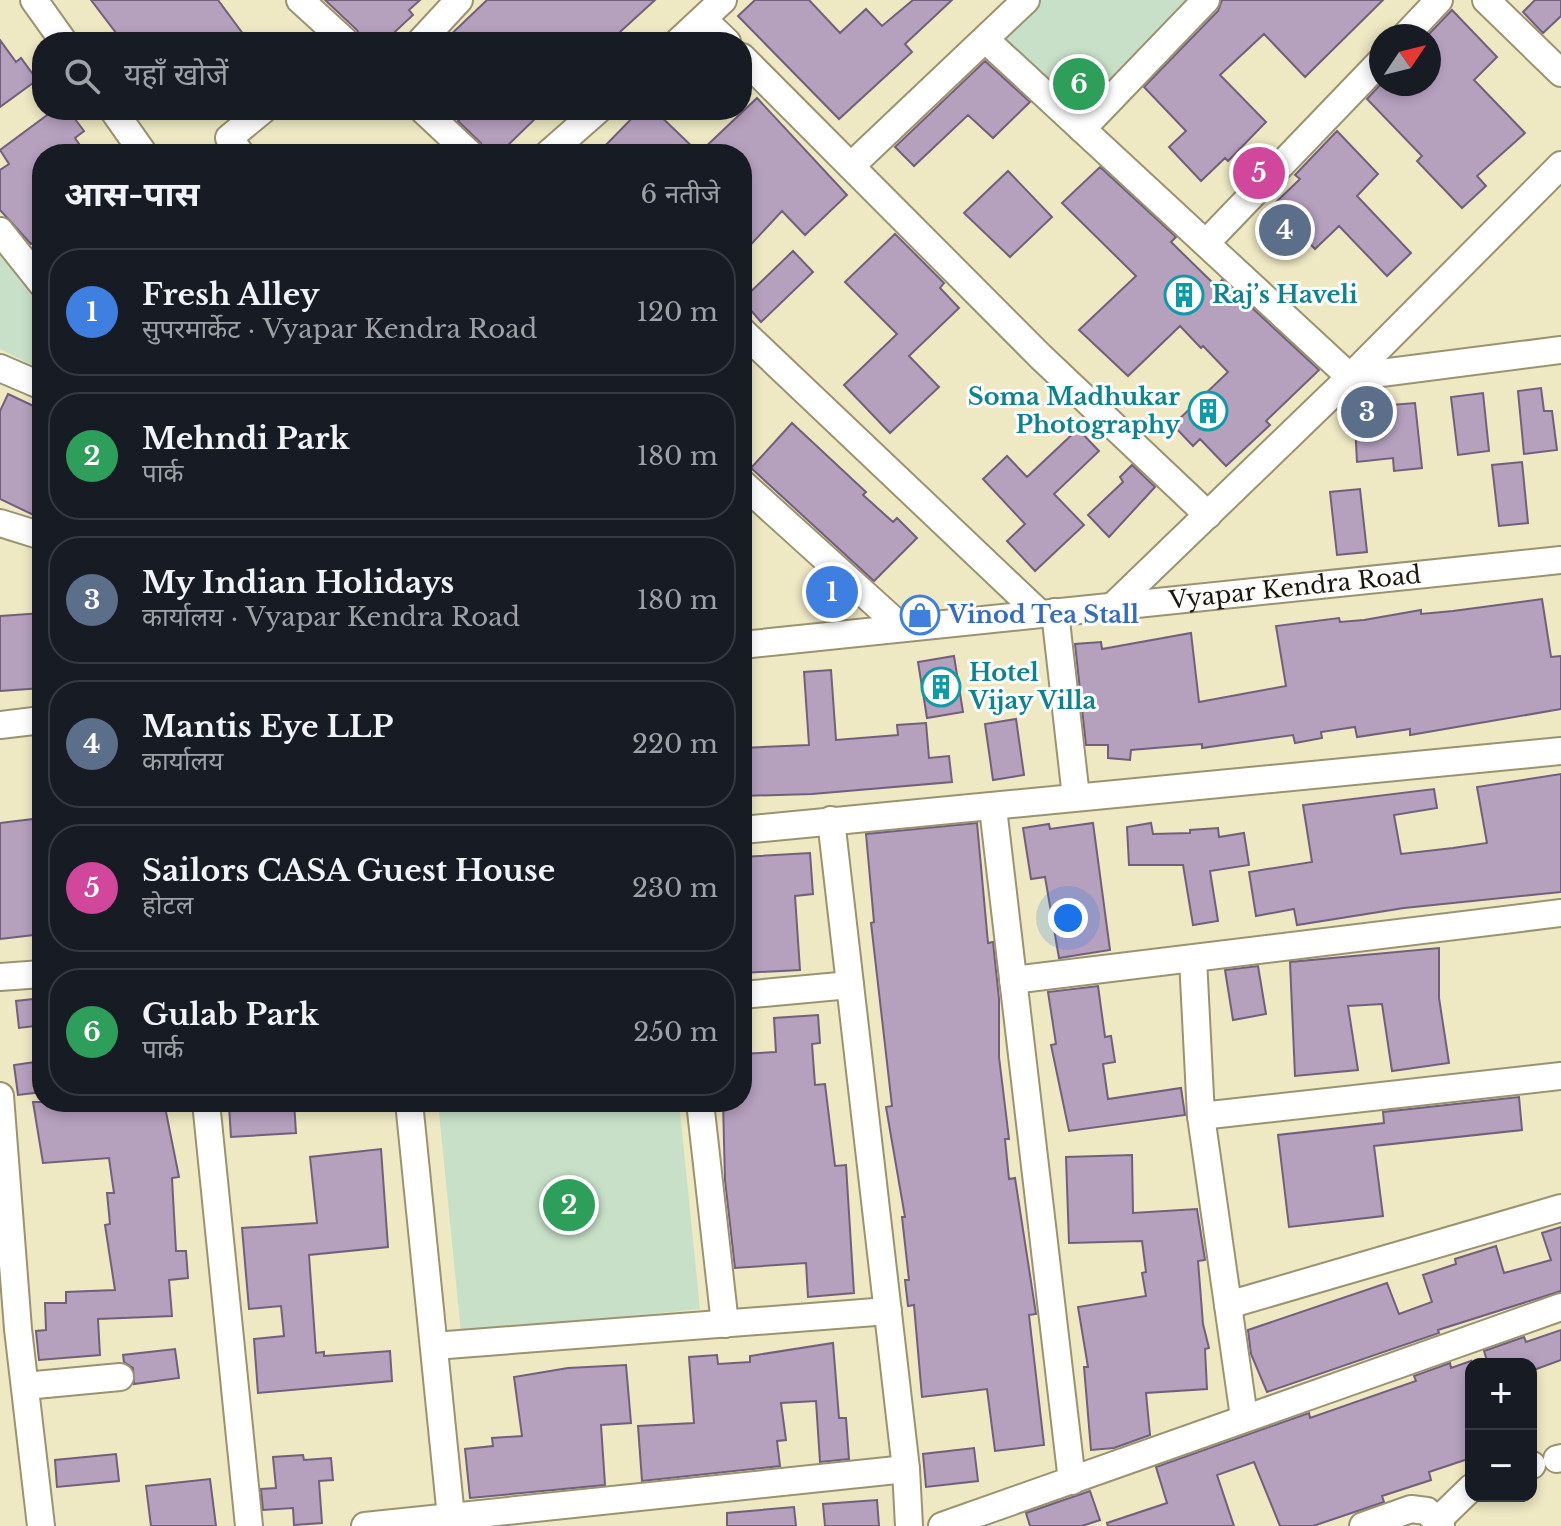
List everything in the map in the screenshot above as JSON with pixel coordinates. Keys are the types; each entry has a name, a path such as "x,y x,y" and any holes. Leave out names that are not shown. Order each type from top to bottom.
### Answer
{"street":[{"path":"34,0 57,32"},
{"path":"300,0 335,32"},
{"path":"429,32 459,0"},
{"path":"690,32 723,0"},
{"path":"851,166 1026,0"},
{"path":"1082,129 1206,0"},
{"path":"1416,24 1439,0"},
{"path":"1486,0 1561,73"},
{"path":"704,20 717,32"},
{"path":"986,40 1350,377"},
{"path":"752,67 1041,357 1208,515"},
{"path":"1206,243 1369,73"},
{"path":"120,120 137,144"},
{"path":"234,144 229,138 251,120"},
{"path":"434,120 459,144"},
{"path":"564,144 588,120"},
{"path":"1113,606 1350,377 1561,165"},
{"path":"0,231 32,271"},
{"path":"752,340 1047,612 1076,797"},
{"path":"1350,377 1561,350"},
{"path":"0,368 32,382"},
{"path":"752,492 900,626"},
{"path":"0,523 32,533"},
{"name":"Vyapar Kendra Road","path":"752,644 900,626 1561,560"},
{"path":"0,725 32,721"},
{"path":"752,829 1561,751"},
{"path":"993,808 1072,1481"},
{"path":"831,820 906,1469 909,1526"},
{"path":"1013,980 1561,913"},
{"path":"1193,959 1201,1116 1244,1417"},
{"path":"0,977 32,975"},
{"path":"752,994 850,985"},
{"path":"1201,1116 1561,1076"},
{"path":"0,1096 25,1386 41,1526"},
{"path":"207,1112 249,1526"},
{"path":"410,1112 451,1517"},
{"path":"701,1112 725,1324"},
{"path":"1228,1305 1561,1208"},
{"path":"950,1525 1244,1417 1561,1307"},
{"path":"434,1346 888,1311"},
{"path":"25,1386 120,1377"},
{"path":"365,1526 906,1469"},
{"path":"1363,1526 1411,1509 1427,1511 1439,1524 1465,1495"}],"green space":[{"path":"1026,0 1206,0 1082,129 986,40"},
{"path":"0,249 32,289 32,365 0,349"},
{"path":"439,1112 680,1112 700,1309 461,1333"}],"building":[{"path":"91,0 218,0 242,32 115,32"},
{"path":"325,0 420,0 409,10 413,15 395,32 357,30"},
{"path":"487,0 655,0 620,32 453,32"},
{"path":"755,0 809,0 840,33 866,9 882,26 913,0 952,0 905,44 912,52 839,119 738,16"},
{"path":"1222,0 1383,0 1305,77 1264,34 1220,75 1266,122 1228,161 1225,158 1201,181 1169,147 1186,131 1144,87 1218,11"},
{"path":"1535,0 1561,0 1561,16 1543,33 1523,12"},
{"path":"1452,10 1497,57 1474,80 1525,133 1477,176 1486,186 1462,208 1417,161 1422,156 1367,99 1370,96 1441,96 1441,24 1439,24"},
{"path":"0,40 16,62 21,58 32,73 32,84 0,107"},
{"path":"985,61 1030,102 993,138 968,115 914,166 895,147"},
{"path":"757,98 847,195 805,235 782,211 752,243 752,144 708,144 734,120 752,120 752,103"},
{"path":"40,120 76,120 84,131 75,138 79,144 32,144 31,244 0,210 0,170 9,164 0,150"},
{"path":"534,120 509,144 481,144 458,121"},
{"path":"630,120 664,120 690,144 607,144"},
{"path":"1337,131 1378,174 1357,196 1411,253 1387,276 1339,226 1315,249 1273,205 1300,179 1295,175"},
{"path":"1100,167 1176,237 1171,242 1216,286 1222,280 1319,370 1266,421 1270,425 1226,466 1200,439 1193,446 1173,425 1228,372 1203,346 1201,348 1180,326 1128,376 1079,330 1136,276 1062,203"},
{"path":"1008,171 1052,217 1010,257 964,213"},
{"path":"895,234 944,283 940,288 959,308 909,356 939,387 890,433 844,385 897,334 845,282"},
{"path":"793,251 813,272 761,322 752,312 752,290"},
{"path":"1541,388 1544,411 1552,411 1557,450 1524,454 1518,391"},
{"path":"1483,393 1489,451 1458,455 1451,397"},
{"path":"8,394 32,405 32,514 0,499 0,411"},
{"path":"1379,403 1379,406 1415,403 1422,468 1394,471 1393,458 1357,462 1354,405"},
{"path":"792,423 866,492 863,495 893,522 897,518 917,538 874,581 752,467"},
{"path":"1078,429 1099,451 1054,494 1084,525 1035,571 1007,541 1025,524 983,479 1007,456 1027,477"},
{"path":"1522,462 1528,523 1499,526 1492,465"},
{"path":"1132,465 1155,487 1109,537 1088,515 1123,482 1120,477"},
{"path":"1360,489 1367,552 1337,555 1330,492"},
{"path":"1542,599 1551,657 1561,656 1561,709 1410,735 1410,729 1357,737 1355,727 1321,732 1322,738 1295,743 1293,735 1202,748 1202,744 1131,750 1130,760 1108,758 1108,745 1086,745 1075,644 1101,642 1102,649 1191,633 1199,702 1286,686 1276,626 1339,618 1340,622 1364,620 1421,610 1421,614 1453,611"},
{"path":"32,614 32,689 0,691 0,616"},
{"name":"Hotel Vijay Villa","path":"954,656 963,712 927,718 918,662"},
{"path":"831,670 836,740 898,735 897,725 926,723 929,758 949,756 952,782 752,796 752,748 809,745 804,672"},
{"path":"1016,719 1024,775 993,780 985,724"},
{"path":"1561,774 1561,892 1404,908 1297,925 1294,909 1256,916 1249,872 1312,862 1303,805 1434,789 1437,808 1394,815 1401,854 1453,848 1487,843 1477,787"},
{"path":"32,819 32,935 0,939 0,823"},
{"path":"977,823 988,943 993,942 999,999 999,1057 1009,1139 1005,1139 1009,1179 1015,1178 1036,1314 1029,1315 1044,1445 995,1451 987,1389 922,1397 914,1305 908,1306 905,1280 909,1280 902,1217 905,1217 886,1107 892,1106 871,923 874,922 866,834"},
{"path":"1093,823 1110,950 1059,958 1045,877 1031,879 1023,828 1049,824 1050,829"},
{"path":"1151,823 1153,834 1190,833 1190,830 1218,828 1219,837 1244,833 1249,865 1210,871 1218,921 1193,925 1183,865 1129,865 1127,827"},
{"path":"810,853 813,894 795,896 800,970 752,972 752,856"},
{"path":"1439,948 1439,998 1449,1063 1392,1071 1382,1004 1348,1006 1358,1070 1295,1076 1290,962"},
{"path":"1258,966 1266,1014 1233,1020 1225,970"},
{"path":"1098,986 1105,1037 1111,1036 1115,1062 1103,1064 1108,1099 1181,1088 1185,1115 1069,1131 1051,1045 1056,1044 1048,992"},
{"path":"32,999 32,1026 19,1028 16,1001"},
{"path":"818,1015 820,1043 812,1044 815,1085 825,1084 835,1166 846,1165 854,1293 808,1297 806,1263 735,1268 725,1180 723,1112 752,1112 752,1053 776,1052 774,1018"},
{"path":"32,1062 32,1093 18,1095 14,1065"},
{"path":"1519,1097 1522,1130 1374,1146 1383,1216 1289,1227 1278,1135 1384,1123 1383,1112"},
{"path":"35,1112 166,1112 179,1177 172,1178 176,1251 186,1251 188,1278 169,1280 172,1316 98,1319 100,1355 39,1360 36,1331 46,1330 45,1303 66,1303 66,1292 115,1290 105,1225 110,1224 107,1193 114,1193 109,1158 43,1163"},
{"path":"229,1112 295,1112 296,1133 231,1137"},
{"path":"381,1149 388,1247 309,1255 316,1353 324,1352 324,1356 390,1351 392,1381 258,1393 254,1339 284,1336 281,1306 249,1309 242,1228 317,1223 310,1157"},
{"path":"1132,1155 1133,1213 1197,1209 1205,1260 1198,1261 1203,1324 1209,1348 1205,1349 1207,1389 1146,1393 1150,1435 1114,1448 1091,1450 1084,1367 1088,1367 1078,1307 1146,1296 1142,1273 1146,1272 1142,1241 1069,1243 1066,1157"},
{"path":"1561,1227 1561,1291 1438,1330 1439,1333 1267,1392 1251,1354 1248,1330 1387,1283 1399,1314 1432,1302 1423,1275 1456,1264 1455,1259 1496,1246 1504,1273 1551,1260 1542,1233"},
{"path":"1561,1330 1561,1360 1537,1369 1537,1358 1486,1358 1484,1351 1524,1337 1526,1342"},
{"path":"833,1343 839,1418 846,1418 849,1459 820,1462 816,1401 781,1403 786,1440 777,1441 780,1466 642,1481 638,1426 694,1423 689,1357 717,1355 718,1364 750,1362 750,1356"},
{"path":"175,1349 179,1378 134,1384 133,1368 124,1362 123,1355"},
{"path":"1450,1363 1451,1368 1465,1363 1465,1460 1429,1472 1431,1480 1382,1496 1384,1502 1313,1526 1280,1526 1254,1462 1217,1475 1234,1526 1108,1526 1107,1523 1167,1503 1156,1467 1309,1413 1310,1418 1416,1381 1414,1376"},
{"path":"626,1365 631,1423 601,1425 605,1485 470,1498 465,1449 493,1446 492,1438 522,1436 514,1377 568,1368"},
{"path":"974,1448 978,1481 926,1487 923,1454"},
{"path":"116,1454 119,1481 57,1487 55,1460"},
{"path":"303,1455 304,1460 331,1458 333,1480 319,1481 322,1523 294,1525 293,1508 263,1510 261,1489 276,1488 273,1457"},
{"path":"210,1479 216,1526 151,1526 146,1486"},
{"path":"1090,1491 1100,1520 1082,1526 1030,1526 1026,1513"},
{"path":"877,1500 879,1526 825,1526 823,1504"},
{"path":"794,1507 796,1526 727,1526 727,1513"}],"place":[{"name":"Gulab Park","path":"1079,84"},
{"name":"Sailors CASA Guest House","path":"1259,173"},
{"name":"Mantis Eye LLP","path":"1285,230"},
{"name":"Raj’s Haveli","path":"1184,295"},
{"name":"Soma Madhukar Photography","path":"1208,411"},
{"name":"My Indian Holidays","path":"1367,412"},
{"name":"Fresh Alley","path":"832,592"},
{"name":"Vinod Tea Stall","path":"920,615"},
{"name":"Hotel Vijay Villa","path":"941,687"},
{"name":"Mehndi Park","path":"569,1205"}]}
